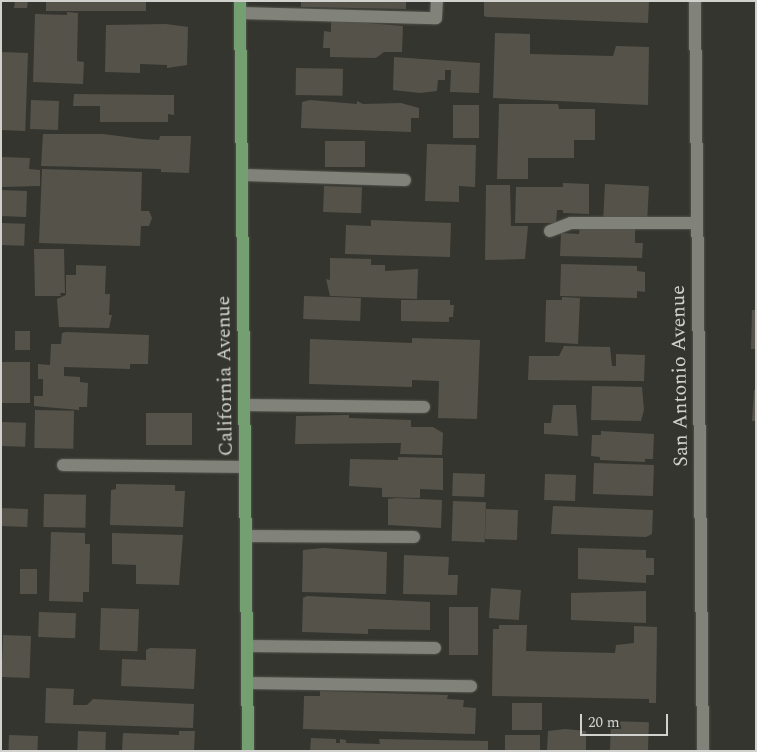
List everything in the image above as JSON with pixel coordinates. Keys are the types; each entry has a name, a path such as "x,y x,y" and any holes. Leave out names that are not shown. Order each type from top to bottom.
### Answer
{"main road":[{"name":"California Avenue","path":"240,7 248,751"}],"street":[{"path":"240,7 436,18 437,1"},
{"name":"San Antonio Avenue","path":"695,1 703,751"},
{"path":"242,175 405,180"},
{"path":"550,231 571,222 697,223"},
{"path":"244,405 424,407"},
{"path":"63,465 245,467"},
{"path":"246,536 414,537"},
{"path":"247,646 435,648"},
{"path":"247,683 471,686"}],"building":[{"path":"15,1 28,1 27,8 14,8"},
{"path":"46,1 146,1 146,11 46,11"},
{"path":"301,1 406,1 406,9 301,7"},
{"path":"484,1 649,1 648,23 487,17 484,16"},
{"path":"67,12 78,13 77,61 84,62 83,84 33,82 35,14 67,15"},
{"path":"331,20 403,26 402,52 384,52 376,58 330,57 330,48 323,48 324,31 331,32"},
{"path":"166,24 188,27 187,65 167,68 167,65 140,64 140,73 105,72 106,25"},
{"path":"495,33 530,34 530,54 613,56 616,46 649,47 648,105 493,98"},
{"path":"1,52 28,53 25,131 1,130"},
{"path":"394,57 480,63 479,93 450,92 451,70 445,70 445,80 438,80 437,91 420,93 393,90"},
{"path":"296,68 343,69 343,96 296,95"},
{"path":"74,94 174,95 174,115 168,114 168,122 100,122 100,106 73,106"},
{"path":"31,100 59,101 58,130 30,129"},
{"path":"310,100 357,104 357,101 363,104 401,103 419,108 419,118 411,118 411,132 301,128 302,102"},
{"path":"499,104 558,104 559,109 595,109 595,140 574,140 574,158 528,158 528,179 497,179"},
{"path":"453,105 479,105 479,138 453,138"},
{"path":"43,134 103,134 159,140 160,136 191,136 189,173 161,172 161,169 41,166"},
{"path":"325,141 365,141 365,167 325,167"},
{"path":"427,144 476,145 475,187 459,186 459,202 425,201"},
{"path":"1,157 30,158 29,169 40,170 40,186 1,187"},
{"path":"42,169 142,172 141,211 149,211 152,218 149,226 141,226 140,246 39,243"},
{"path":"563,183 589,184 589,214 563,213 563,210 557,210 556,223 515,223 516,187 563,187"},
{"path":"605,184 649,186 647,220 603,218"},
{"path":"486,185 510,185 511,226 528,226 525,259 485,260"},
{"path":"324,186 362,187 361,213 323,212"},
{"path":"1,190 27,191 26,217 1,216"},
{"path":"371,220 451,223 450,257 345,254 346,225 371,226"},
{"path":"1,223 25,224 24,246 1,245"},
{"path":"635,226 635,243 643,243 642,258 560,256 561,233 579,234 580,227"},
{"path":"34,249 64,249 65,293 60,293 61,296 35,296"},
{"path":"330,258 371,259 371,265 385,265 385,271 418,269 417,299 330,296 326,279 330,280"},
{"path":"561,264 637,266 637,271 645,272 645,292 637,291 637,298 560,296"},
{"path":"76,265 106,266 105,294 110,294 109,315 112,315 109,328 59,327 57,299 66,295 66,275 76,275"},
{"path":"304,296 361,298 360,321 303,319"},
{"path":"562,297 580,298 578,344 545,342 546,300 562,300"},
{"path":"401,300 450,300 450,305 454,305 453,317 449,317 449,322 401,321"},
{"path":"752,310 756,310 756,349 751,349"},
{"path":"15,331 30,331 30,350 15,350"},
{"path":"62,333 149,335 148,364 130,364 130,369 64,367 64,376 80,377 80,382 88,383 87,407 79,407 79,410 34,406 34,396 43,396 43,379 38,379 38,364 50,365 51,344 61,344"},
{"path":"412,338 480,340 477,419 438,418 439,381 412,380 412,387 309,384 310,339 412,343"},
{"path":"564,346 610,347 612,366 616,366 616,354 645,355 644,381 528,380 529,356 559,356"},
{"path":"1,362 30,362 30,403 1,403"},
{"path":"592,386 642,387 644,410 641,421 591,420"},
{"path":"754,390 756,390 756,421 752,421"},
{"path":"553,405 576,405 578,436 544,434 544,423 551,423"},
{"path":"35,410 74,411 73,449 34,448"},
{"path":"146,413 192,413 192,445 146,445"},
{"path":"349,415 349,418 411,420 411,427 433,427 443,433 442,455 400,454 401,443 295,444 296,416"},
{"path":"1,422 26,423 25,447 1,446"},
{"path":"601,431 654,434 653,459 645,459 645,462 600,460 600,457 591,456 592,435 601,435"},
{"path":"398,457 443,458 443,490 420,489 420,498 382,497 382,488 349,486 350,459 398,460"},
{"path":"594,463 654,465 653,496 593,494"},
{"path":"453,473 485,474 484,497 452,496"},
{"path":"545,474 576,475 575,501 544,500"},
{"path":"116,484 175,485 175,491 185,491 183,527 110,525 111,490 116,489"},
{"path":"44,494 86,495 85,528 43,527"},
{"path":"388,499 442,500 441,528 388,525"},
{"path":"453,501 486,502 485,542 452,541"},
{"path":"553,506 653,510 652,534 646,537 551,534"},
{"path":"1,508 28,509 27,527 1,526"},
{"path":"486,509 518,510 517,540 485,539"},
{"path":"51,532 85,533 85,544 90,544 89,592 83,592 83,602 49,601"},
{"path":"112,533 183,535 179,585 136,584 136,565 112,564"},
{"path":"323,548 387,552 386,594 302,592 303,550"},
{"path":"578,548 646,550 646,558 654,558 654,575 646,575 646,583 578,579"},
{"path":"404,555 449,557 448,575 458,575 457,595 403,594"},
{"path":"20,569 37,569 37,594 20,594"},
{"path":"491,588 521,590 519,620 489,618"},
{"path":"646,591 646,623 571,620 571,593"},
{"path":"307,596 430,602 430,630 368,629 368,634 302,632 303,598"},
{"path":"449,607 478,607 478,655 449,655"},
{"path":"101,608 139,609 138,651 100,650"},
{"path":"39,612 76,613 75,638 38,637"},
{"path":"499,625 527,625 526,651 615,653 616,645 634,643 634,626 657,627 656,703 649,703 649,699 492,696 493,629 499,629"},
{"path":"3,635 31,636 30,678 2,677"},
{"path":"150,648 196,649 194,689 121,686 122,659 146,660 146,650"},
{"path":"46,688 74,689 73,705 87,705 93,699 194,704 193,728 45,723"},
{"path":"320,691 448,695 447,699 464,700 463,707 476,708 475,734 303,729 304,696 320,696"},
{"path":"512,703 542,703 542,730 512,730"},
{"path":"611,721 649,722 648,751 610,751"},
{"path":"565,729 586,731 586,751 547,751 548,731"},
{"path":"78,731 106,732 105,751 77,751"},
{"path":"179,731 195,731 194,751 122,751 123,733 179,735"},
{"path":"9,735 38,736 37,751 8,751"},
{"path":"505,735 540,735 540,751 505,751"},
{"path":"311,738 336,739 336,743 340,743 340,739 346,740 346,743 380,744 379,739 488,741 488,751 310,751"}]}
